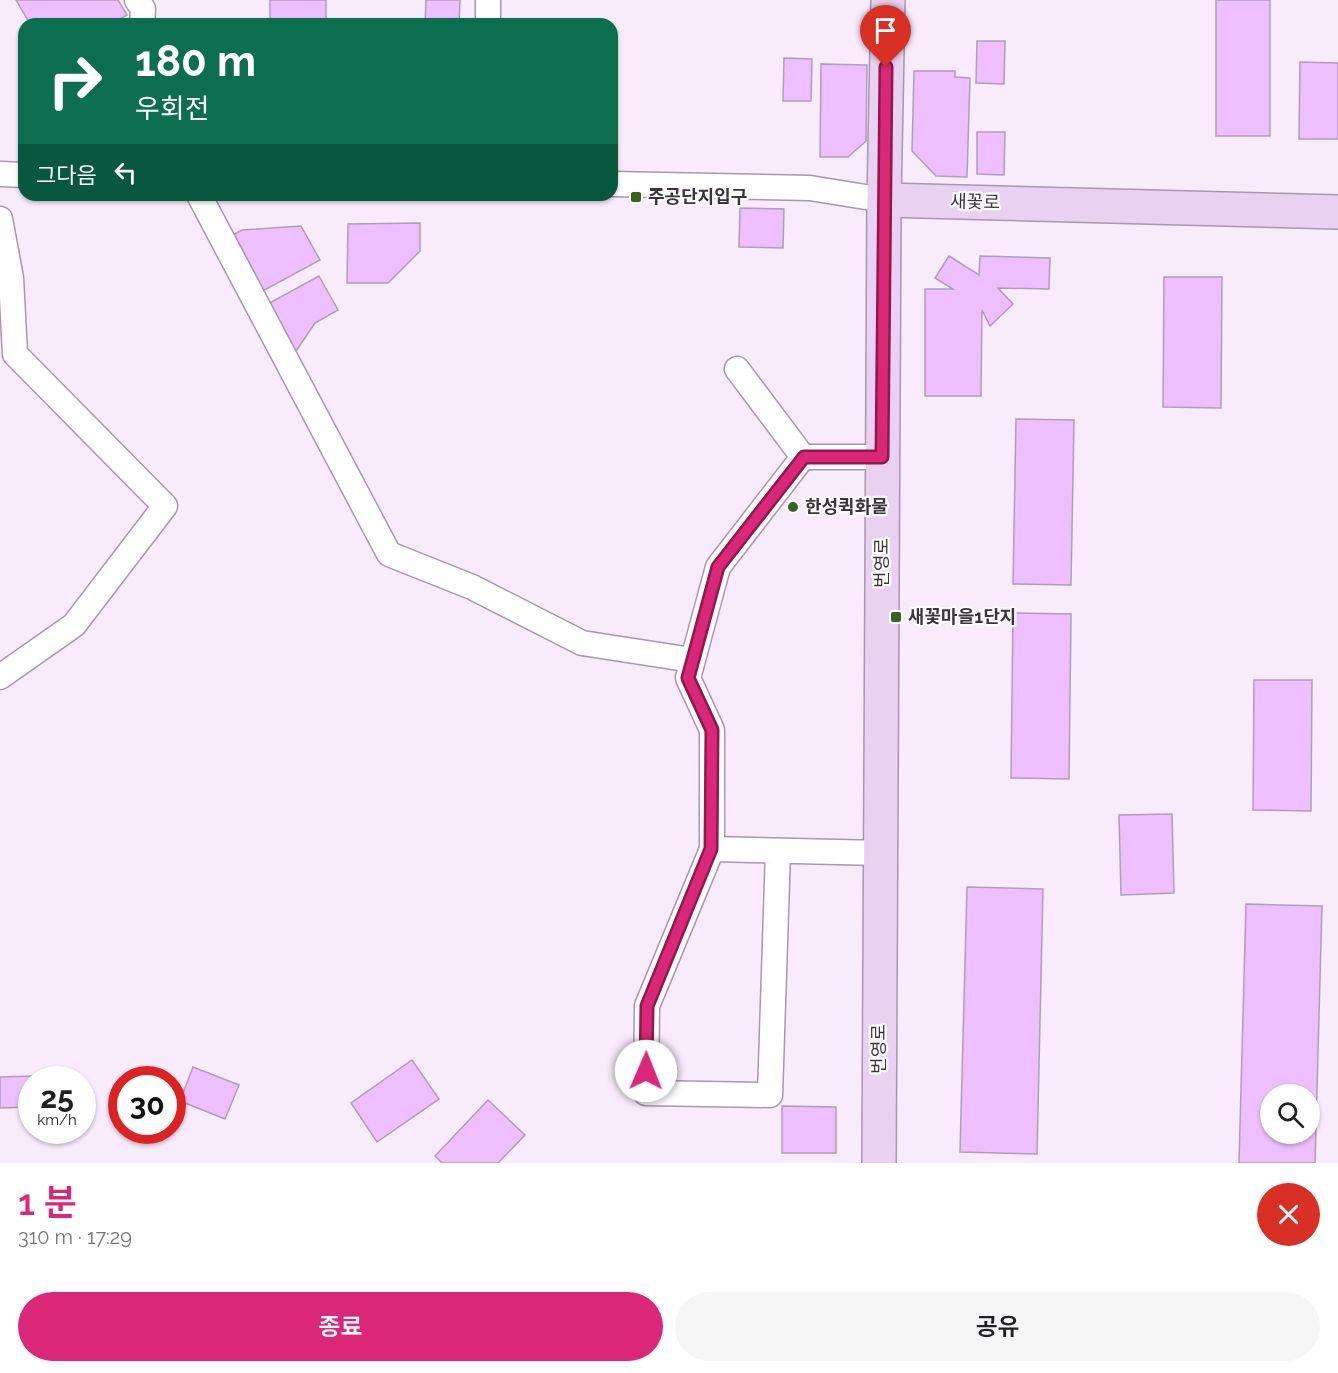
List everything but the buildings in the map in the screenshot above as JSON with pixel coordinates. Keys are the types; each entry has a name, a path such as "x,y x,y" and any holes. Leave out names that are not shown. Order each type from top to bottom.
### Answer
{"street":[{"path":"488,0 488,18"},
{"name":"번영로","path":"879,1163 882,457 888,0"},
{"path":"0,174 18,175"},
{"name":"새꽃로","path":"618,184 810,188 884,200 1338,212"},
{"path":"202,201 389,554 472,587 582,643 692,660"},
{"path":"0,219 11,278 15,354 165,506 74,625 0,678"},
{"path":"737,369 804,457"},
{"path":"778,851 770,1095 646,1093 647,1006 711,849 712,730 688,678 692,660 718,567 804,457"},
{"path":"804,457 882,457"},
{"path":"711,849 880,853"}],"place":[{"name":"주공단지입구","path":"636,197"},
{"name":"한성퀵화물","path":"793,507"},
{"name":"새꽃마을1단지","path":"896,617"}],"route":[{"path":"646,1071 647,1006 711,849 712,730 688,678 718,567 804,457 882,457 886,67"}]}
